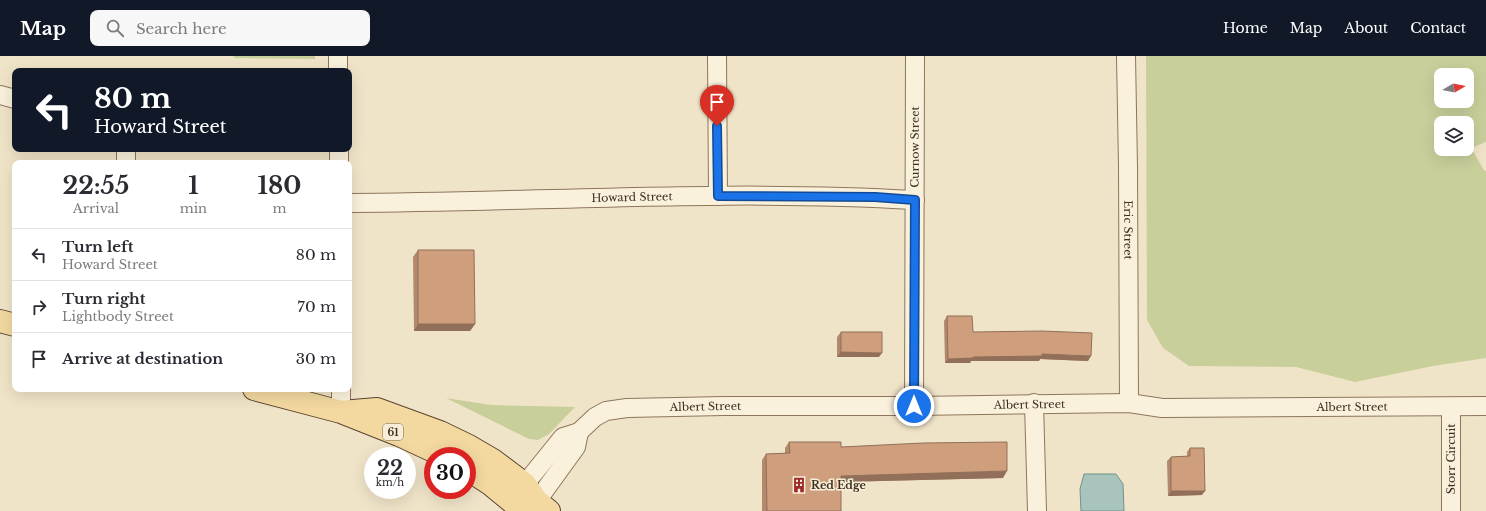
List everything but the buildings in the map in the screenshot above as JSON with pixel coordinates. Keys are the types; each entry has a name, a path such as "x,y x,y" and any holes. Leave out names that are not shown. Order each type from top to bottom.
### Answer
{"main road":[{"path":"0,321 12,324"},
{"name":"61","path":"265,392 341,412 400,435 425,447"},
{"name":"61","path":"341,412 378,410 440,432 493,460 530,503"},
{"path":"476,475 490,484 530,503"}],"street":[{"path":"338,56 338,68"},
{"path":"717,56 718,196"},
{"name":"Curnow Street","path":"914,406 915,56"},
{"name":"Eric Street","path":"1126,56 1129,403"},
{"path":"0,95 12,98"},
{"name":"Howard Street","path":"352,203 718,196 875,197 915,200"},
{"path":"341,392 341,412"},
{"path":"1034,403 1037,511"},
{"name":"Albert Street","path":"530,503 563,437 579,432 595,417 606,411 627,408 724,406 914,406 1034,403 1129,403 1162,408 1486,406"},
{"name":"Storr Circuit","path":"1450,511 1451,407"}],"green space":[{"path":"233,56 315,56 315,59 235,58"},
{"path":"1146,56 1486,56 1486,142 1474,147 1474,116 1434,116 1434,156 1474,156 1474,153 1486,171 1486,358 1433,366 1355,382 1296,367 1189,366 1163,348 1147,320"},
{"path":"446,398 491,405 575,407 549,434 538,440 529,439"}],"water":[{"path":"1084,474 1116,474 1123,484 1124,511 1081,511 1080,489"}],"place":[{"name":"Red Edge","path":"799,485"}],"route":[{"path":"717,126 718,196 875,197 915,200 914,406"}]}
